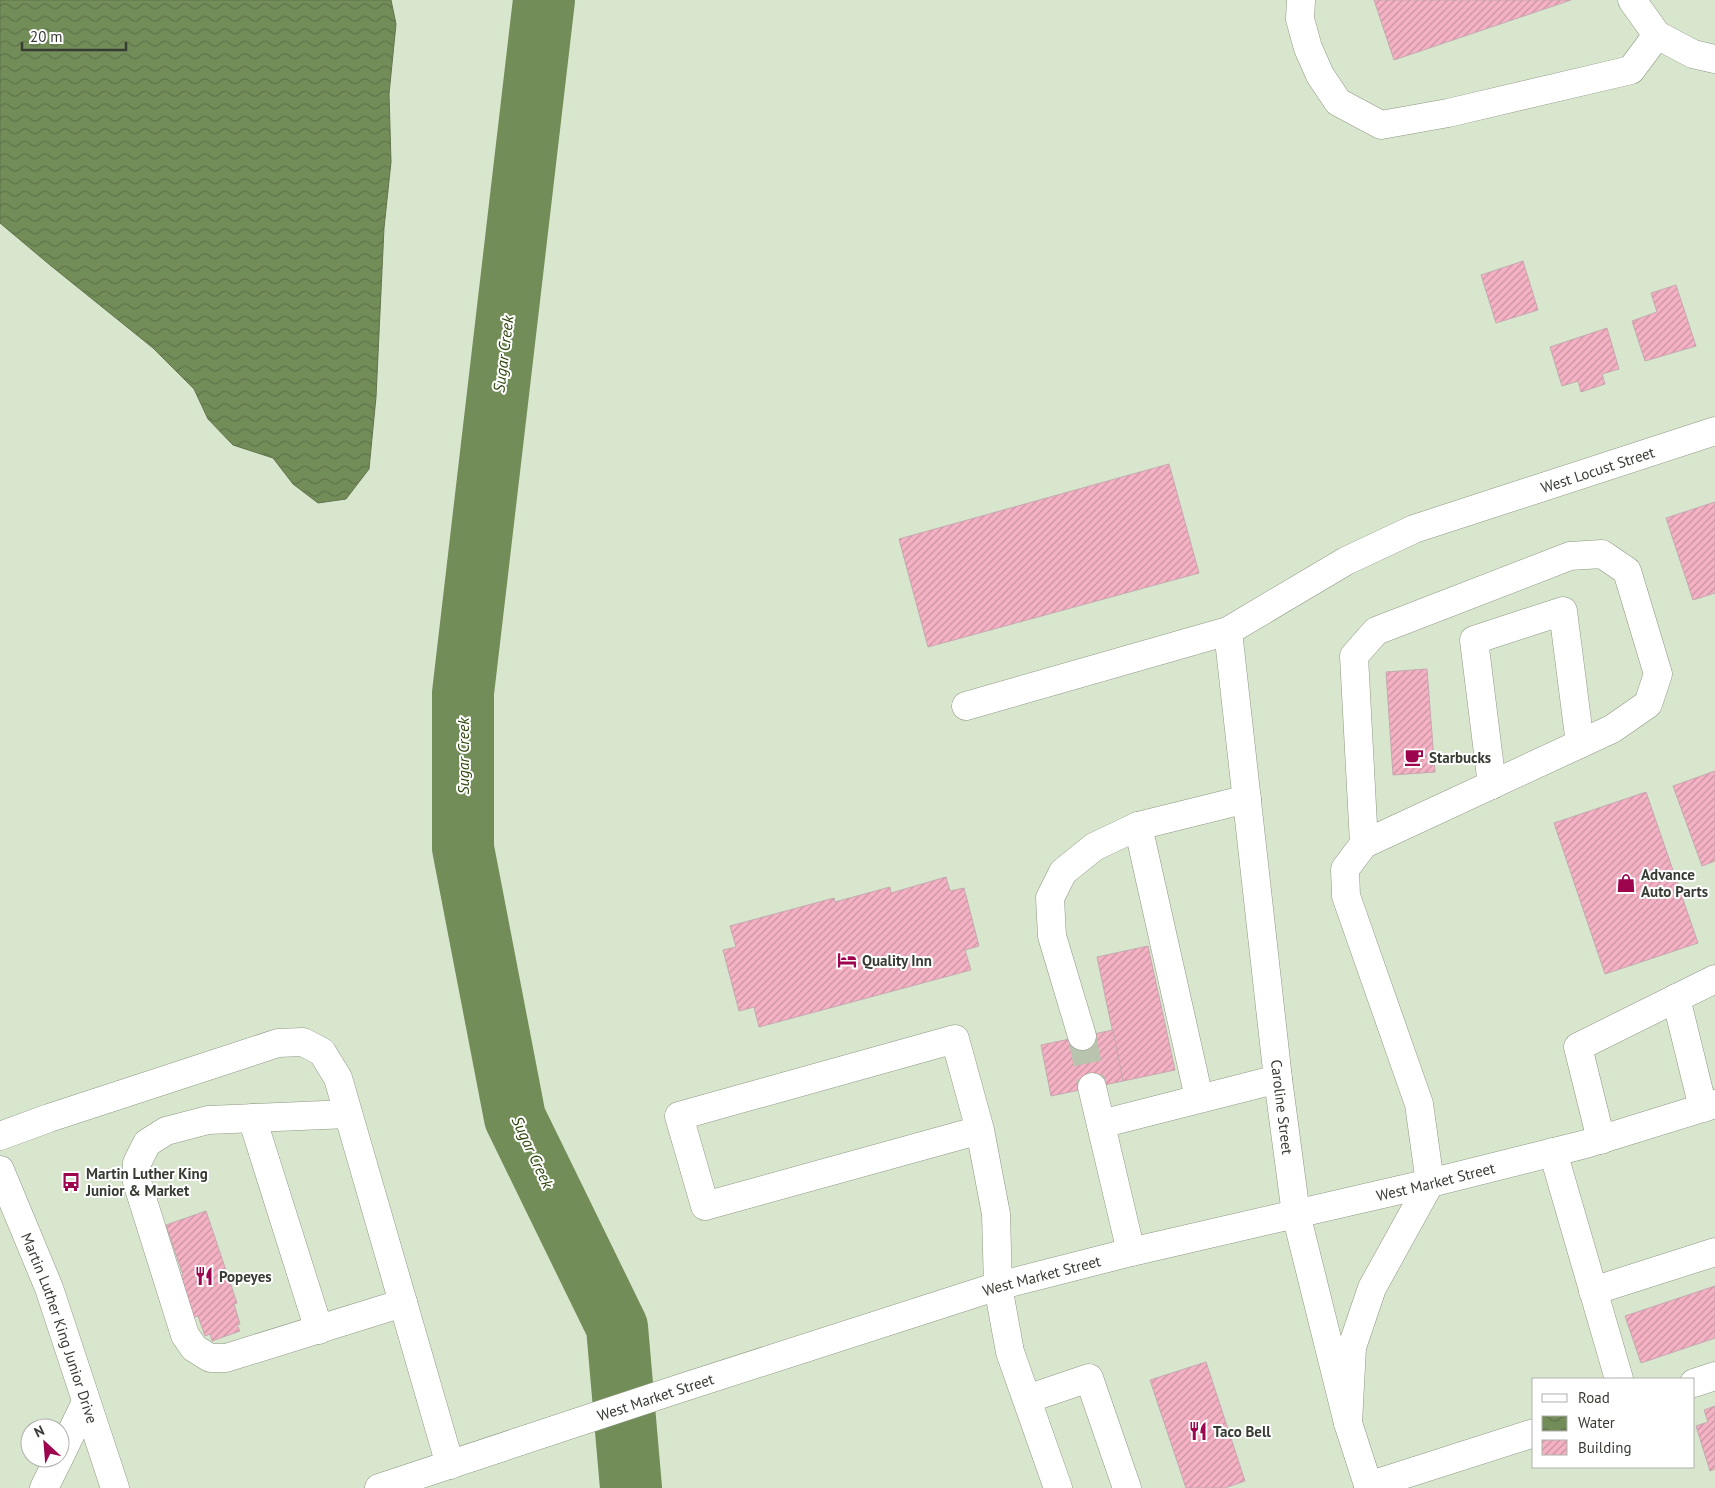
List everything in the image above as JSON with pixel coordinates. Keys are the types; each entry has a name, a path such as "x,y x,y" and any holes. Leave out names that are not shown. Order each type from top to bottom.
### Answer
{"main road":[{"path":"1301,0 1300,19 1308,48 1320,75 1338,102 1381,125 1448,113 1631,70 1657,35"},
{"path":"1632,0 1657,35 1693,54 1715,59"},
{"name":"West Locust Street","path":"966,706 1228,631 1346,561 1414,529 1715,431"},
{"path":"1348,1423 1352,1346 1372,1288 1430,1183 1419,1104 1346,896 1345,869 1364,844 1612,729 1648,704 1658,674 1627,571 1602,554 1570,556 1376,631 1354,656 1364,844"},
{"path":"1492,785 1474,640 1563,611 1580,744"},
{"name":"Caroline Street","path":"1228,631 1278,1079 1296,1214 1348,1423 1368,1487"},
{"path":"1082,1036 1052,936 1050,898 1063,872 1094,848 1138,826 1247,799"},
{"path":"1138,826 1199,1098"},
{"path":"1600,1140 1578,1047 1715,979"},
{"path":"1676,998 1709,1106"},
{"path":"980,1130 705,1206 679,1116 954,1039 980,1130 996,1214 998,1286 1010,1352 1058,1488"},
{"path":"0,1136 49,1118 278,1044 303,1042 322,1052 338,1078 450,1465"},
{"path":"1100,1124 1278,1079"},
{"path":"1092,1088 1131,1252"},
{"name":"West Market Street","path":"387,1487 547,1432 998,1286 1131,1252 1430,1183 1553,1152 1600,1140 1709,1106"},
{"path":"348,1114 208,1120 166,1132 147,1143 137,1163 137,1182 185,1335 194,1348 210,1358 226,1358 403,1303"},
{"path":"252,1118 319,1330"},
{"path":"1553,1152 1619,1378"},
{"name":"Martin Luther King Junior Drive","path":"0,1170 49,1288 115,1488"},
{"path":"1593,1291 1715,1252"},
{"path":"1695,1383 1715,1376"},
{"path":"1026,1398 1089,1378 1127,1488"},
{"path":"70,1436 86,1402"},
{"path":"1368,1487 1532,1435"},
{"path":"44,1488 54,1468"}],"water":[{"path":"0,0 391,0 396,24 389,94 391,162 384,228 376,397 369,469 346,499 318,503 293,484 273,458 233,445 208,419 194,389 153,348 0,223"}],"building":[{"path":"1374,0 1571,0 1394,60"},
{"path":"1523,261 1538,310 1496,323 1481,275"},
{"path":"1676,285 1696,346 1645,361 1632,321 1657,312 1651,293"},
{"path":"1607,328 1619,369 1602,374 1605,384 1581,392 1578,381 1562,386 1550,347"},
{"path":"1169,464 1199,573 928,647 899,539"},
{"path":"1715,502 1715,593 1693,600 1666,518"},
{"path":"1427,669 1435,772 1393,775 1386,672"},
{"path":"1715,771 1715,861 1702,866 1673,786"},
{"name":"Advance Auto Parts","path":"1646,792 1698,943 1605,974 1554,823"},
{"name":"Quality Inn","path":"946,877 950,891 964,888 979,946 965,950 971,970 759,1027 754,1007 739,1011 723,950 736,947 730,926 834,898 835,902 890,887 891,893"},
{"path":"1148,946 1175,1070 1123,1081 1097,957"},
{"path":"1113,1030 1123,1081 1051,1096 1041,1045"},
{"name":"Popeyes","path":"206,1211 237,1303 234,1304 240,1324 237,1325 240,1331 212,1341 210,1334 205,1336 198,1316 191,1318 178,1277 183,1275 166,1225"},
{"path":"1715,1286 1715,1338 1641,1363 1625,1316"},
{"name":"Taco Bell","path":"1206,1362 1245,1481 1225,1488 1186,1488 1150,1380"},
{"path":"1715,1406 1715,1469 1710,1471 1696,1426 1708,1422 1704,1410"}],"waterway":[{"name":"Sugar Creek","path":"544,0 463,693 463,848 515,1118 617,1327 631,1488"}],"tunnel":[{"path":"1082,1036 1092,1087"}],"place":[{"name":"Starbucks","path":"1414,757"},
{"name":"Advance Auto Parts","path":"1626,883"},
{"name":"Quality Inn","path":"847,960"},
{"name":"Martin Luther King Junior & Market","path":"71,1182"},
{"name":"Popeyes","path":"204,1276"},
{"name":"Taco Bell","path":"1198,1431"}]}
